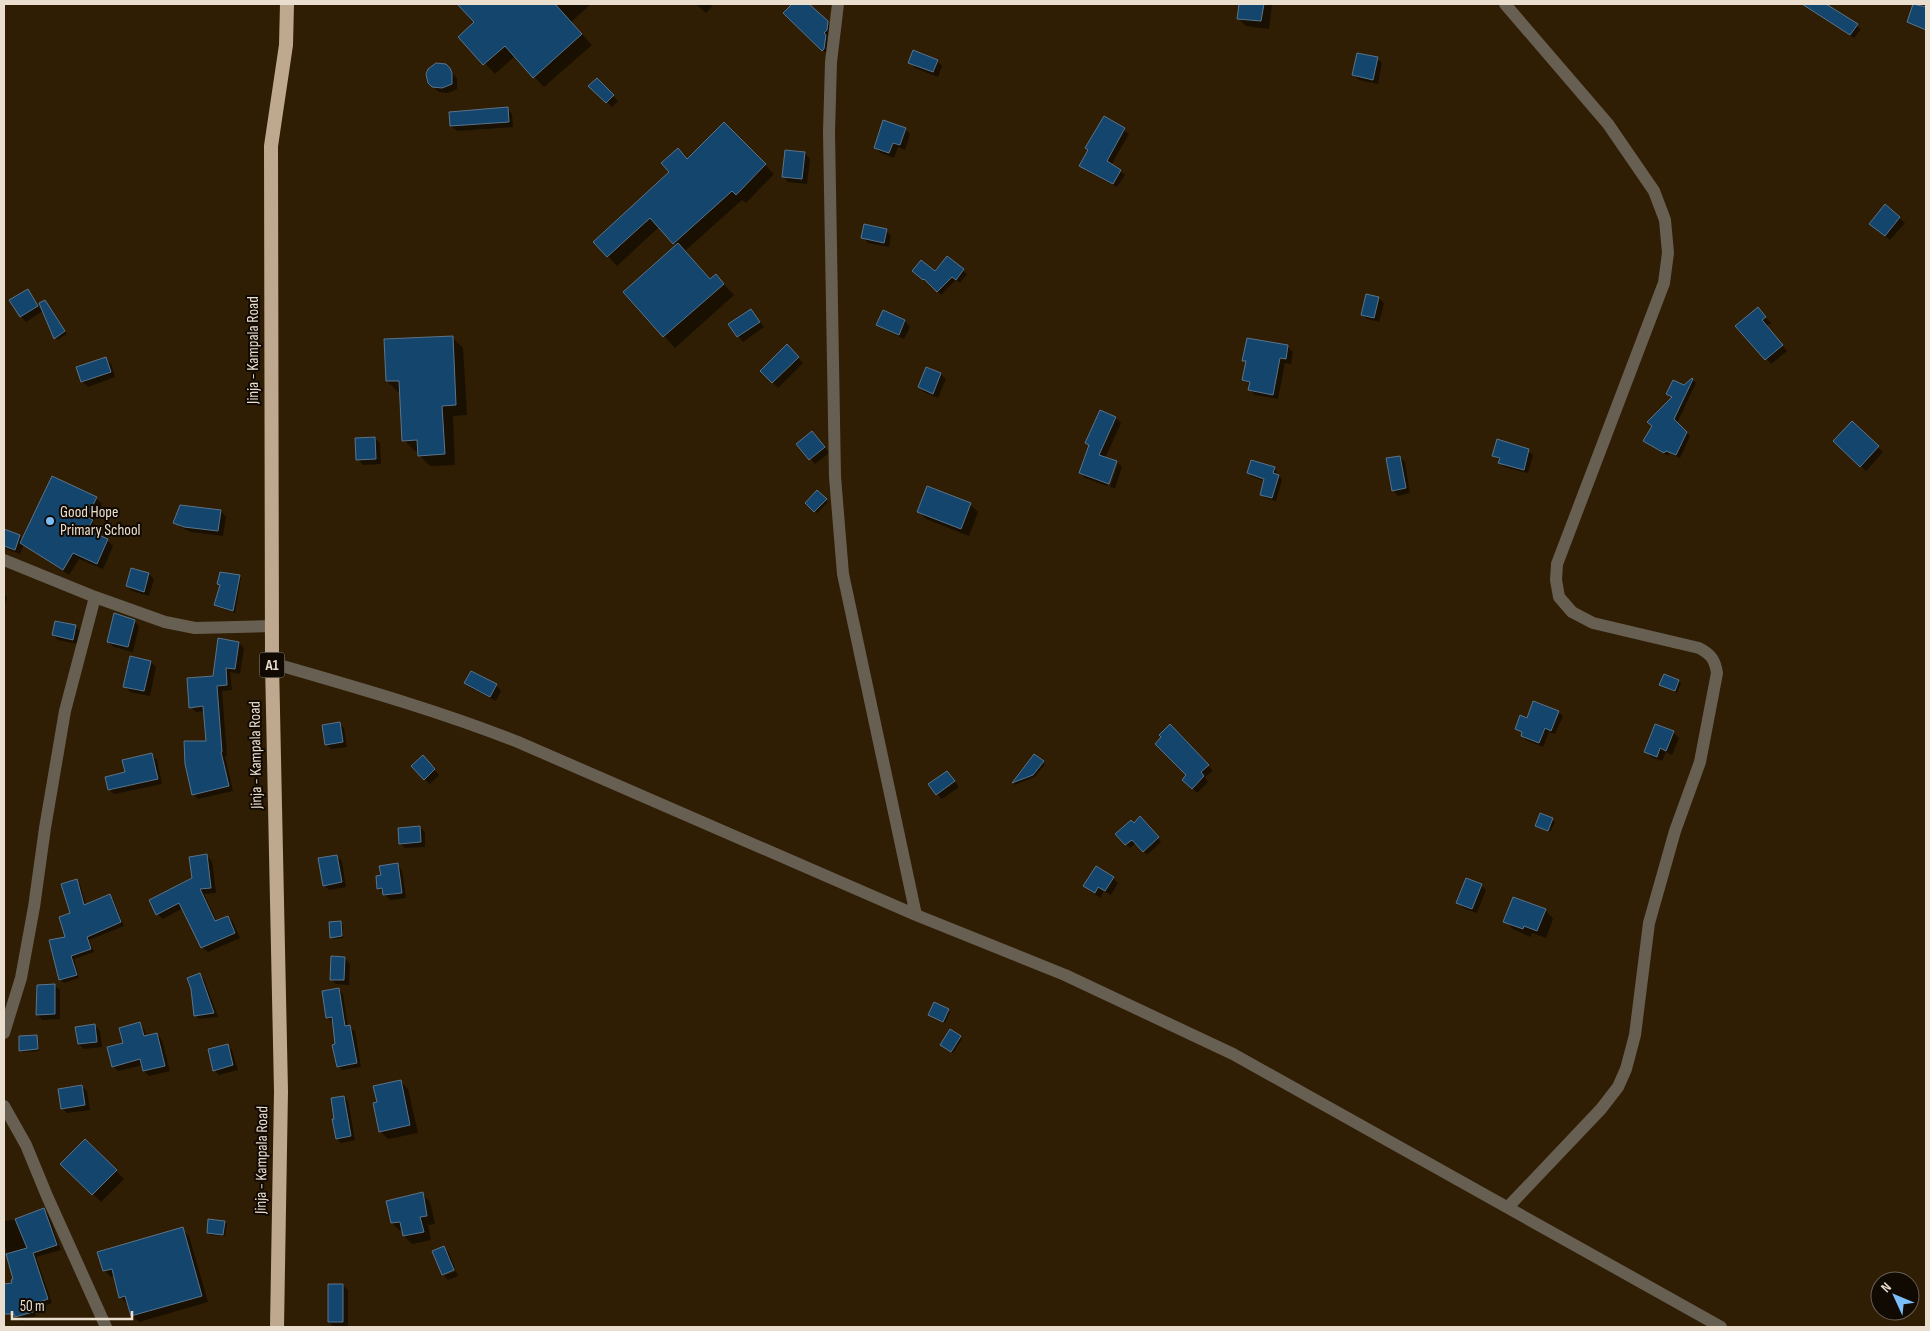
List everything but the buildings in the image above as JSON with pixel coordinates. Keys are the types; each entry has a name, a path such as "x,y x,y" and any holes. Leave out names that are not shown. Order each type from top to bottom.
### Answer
{"highway":[{"name":"Jinja - Kampala Road","path":"277,1327 281,1091 272,663 270,456 271,146 286,45 287,4"}],"street":[{"path":"838,4 831,62 829,132 837,497 844,574 916,915"},
{"path":"1505,4 1608,124 1654,191 1665,220 1668,253 1664,283 1557,564 1556,580 1559,597 1572,612 1594,623 1699,648 1709,653 1716,663 1717,673 1700,762 1675,831 1648,923 1634,1035 1626,1069 1618,1087 1601,1109 1508,1207"},
{"path":"4,560 95,597 165,622 195,628 273,626"},
{"path":"4,1033 20,978 34,906 65,711 95,597"},
{"path":"272,663 410,702 464,720 916,915 1065,975 1233,1054 1721,1327"},
{"path":"4,1106 26,1144 47,1196 106,1327"}],"place":[{"name":"Good Hope Primary School","path":"50,521"}]}
